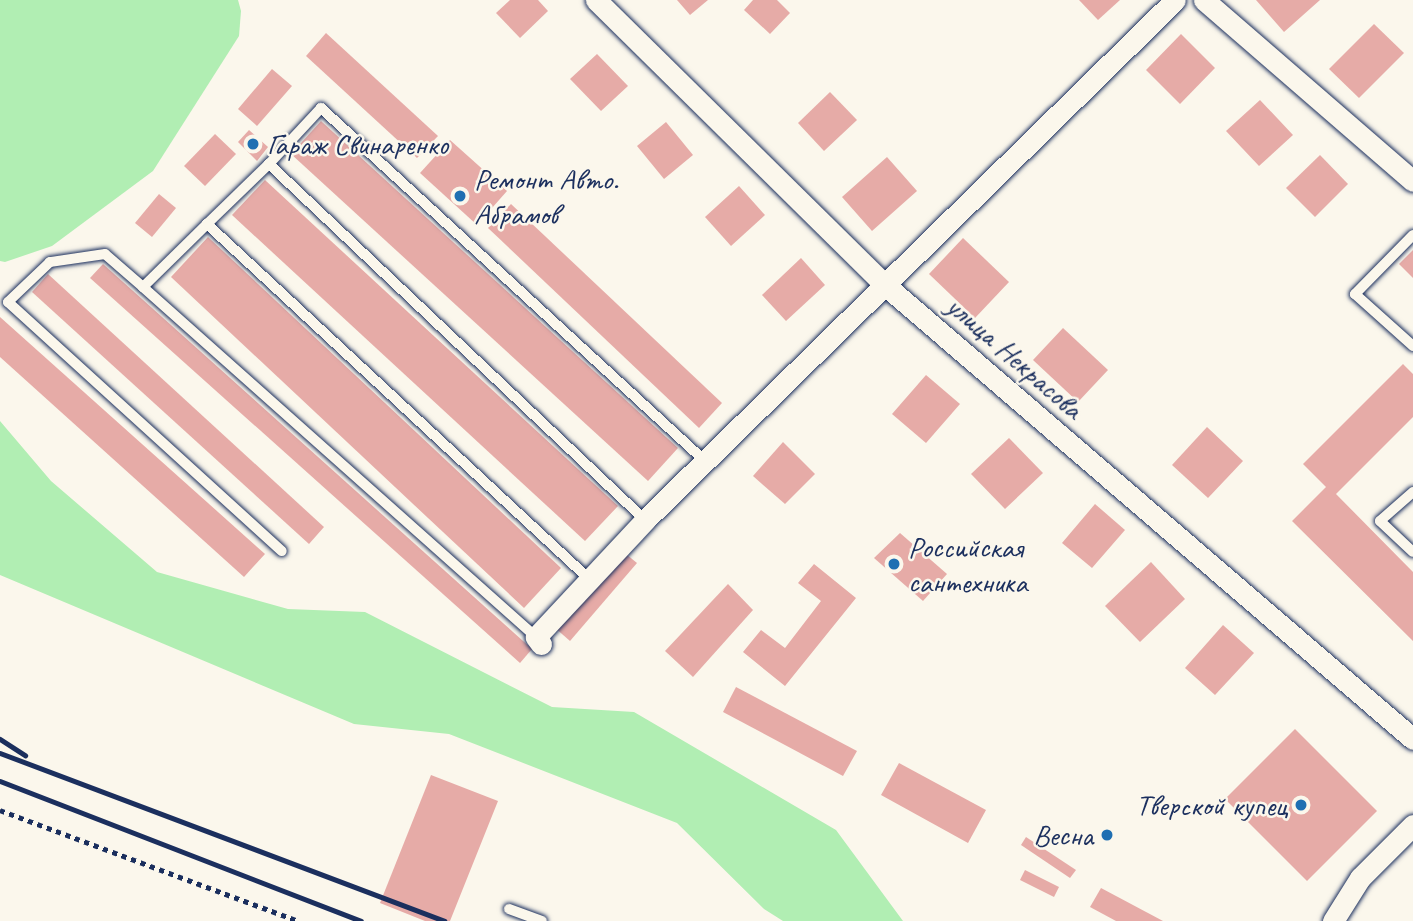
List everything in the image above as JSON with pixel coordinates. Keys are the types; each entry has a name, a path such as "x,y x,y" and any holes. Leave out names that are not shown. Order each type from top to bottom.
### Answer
{"street":[{"name":"улица Некрасова","path":"596,0 885,285 1413,739"},
{"path":"538,640 589,579 645,520 707,463 1175,0"},
{"path":"1204,0 1413,181"},
{"path":"1333,921 1360,878 1413,825"}],"lane":[{"path":"143,287 269,164 321,108 707,463"},
{"path":"269,164 645,520"},
{"path":"207,224 589,579"},
{"path":"1413,235 1355,294 1413,346"},
{"path":"282,551 4,300 50,262 105,254 538,640"},
{"path":"1413,492 1380,522 1413,552"},
{"path":"509,909 541,921"}],"path":[{"path":"0,810 299,921"}],"green space":[{"path":"0,0 238,0 241,11 239,36 153,171 52,246 5,262 0,261"},
{"path":"0,421 51,481 157,572 288,609 365,612 552,707 634,712 836,830 903,921 783,921 764,909 677,823 449,734 354,724 0,575"}],"building":[{"path":"510,0 538,0 548,11 520,38 496,13"},
{"path":"677,0 708,0 690,15"},
{"path":"753,0 777,0 790,13 770,34 744,10"},
{"path":"1079,0 1120,0 1098,20"},
{"path":"1256,0 1320,0 1284,32"},
{"path":"1374,24 1404,53 1359,98 1329,69"},
{"path":"326,33 438,136 417,158 306,56"},
{"path":"1181,34 1215,68 1180,104 1146,70"},
{"path":"597,54 628,86 601,111 570,79"},
{"path":"272,69 292,86 257,126 238,109"},
{"path":"830,92 857,120 824,151 798,123"},
{"path":"1260,100 1293,135 1259,166 1226,131"},
{"path":"321,121 678,448 648,481 291,154"},
{"path":"666,122 693,155 664,179 637,146"},
{"name":"Гараж Свинаренко","path":"249,130 268,147 257,161 238,142"},
{"path":"215,134 236,154 205,186 184,166"},
{"path":"450,140 507,191 477,225 420,173"},
{"path":"1320,155 1348,184 1315,217 1286,188"},
{"path":"887,157 917,191 872,231 842,197"},
{"path":"265,180 618,506 585,541 232,215"},
{"path":"739,186 765,215 731,246 705,217"},
{"path":"159,194 176,208 152,237 135,223"},
{"path":"511,204 722,403 699,428 488,228"},
{"path":"208,237 561,568 524,608 171,277"},
{"path":"963,238 1009,282 975,318 929,274"},
{"path":"1413,250 1413,278 1399,264"},
{"path":"801,258 825,285 786,321 762,295"},
{"path":"103,264 532,649 520,663 90,278"},
{"path":"48,274 324,527 309,544 32,292"},
{"path":"0,317 265,554 244,577 0,357"},
{"path":"1063,328 1108,370 1078,402 1033,360"},
{"path":"1403,364 1413,374 1413,417 1336,494 1413,572 1413,641 1292,521 1326,487 1303,464"},
{"path":"926,375 960,404 926,443 892,414"},
{"path":"1207,427 1243,461 1208,498 1172,465"},
{"path":"1009,438 1043,473 1005,509 971,474"},
{"path":"783,442 815,474 785,504 753,476"},
{"path":"1095,504 1125,530 1092,568 1062,543"},
{"path":"900,533 947,574 923,601 874,558"},
{"path":"621,550 637,563 570,641 554,627"},
{"path":"1151,562 1185,599 1140,642 1105,606"},
{"path":"814,564 856,598 785,686 743,652 761,630 785,648 821,601 798,583"},
{"path":"728,584 753,610 693,677 665,651"},
{"path":"1223,625 1254,653 1215,695 1185,668"},
{"path":"736,687 857,751 843,776 723,712"},
{"name":"Тверской купец","path":"1295,729 1377,811 1307,881 1225,799"},
{"path":"899,763 986,810 968,843 881,795"},
{"path":"431,775 498,801 450,921 425,921 380,903"},
{"path":"1026,837 1076,870 1070,878 1021,845"},
{"path":"1025,870 1059,887 1054,897 1020,880"},
{"path":"1101,888 1163,921 1116,921 1090,907"}],"railway":[{"path":"0,739 25,755"},
{"path":"0,753 444,921"},
{"path":"0,781 361,921"}],"place":[{"name":"Гараж Свинаренко","path":"253,144"},
{"name":"Ремонт Авто. Абрамов","path":"460,196"},
{"name":"Российская сантехника","path":"894,564"},
{"name":"Тверской купец","path":"1301,805"},
{"name":"Весна","path":"1107,835"}]}
